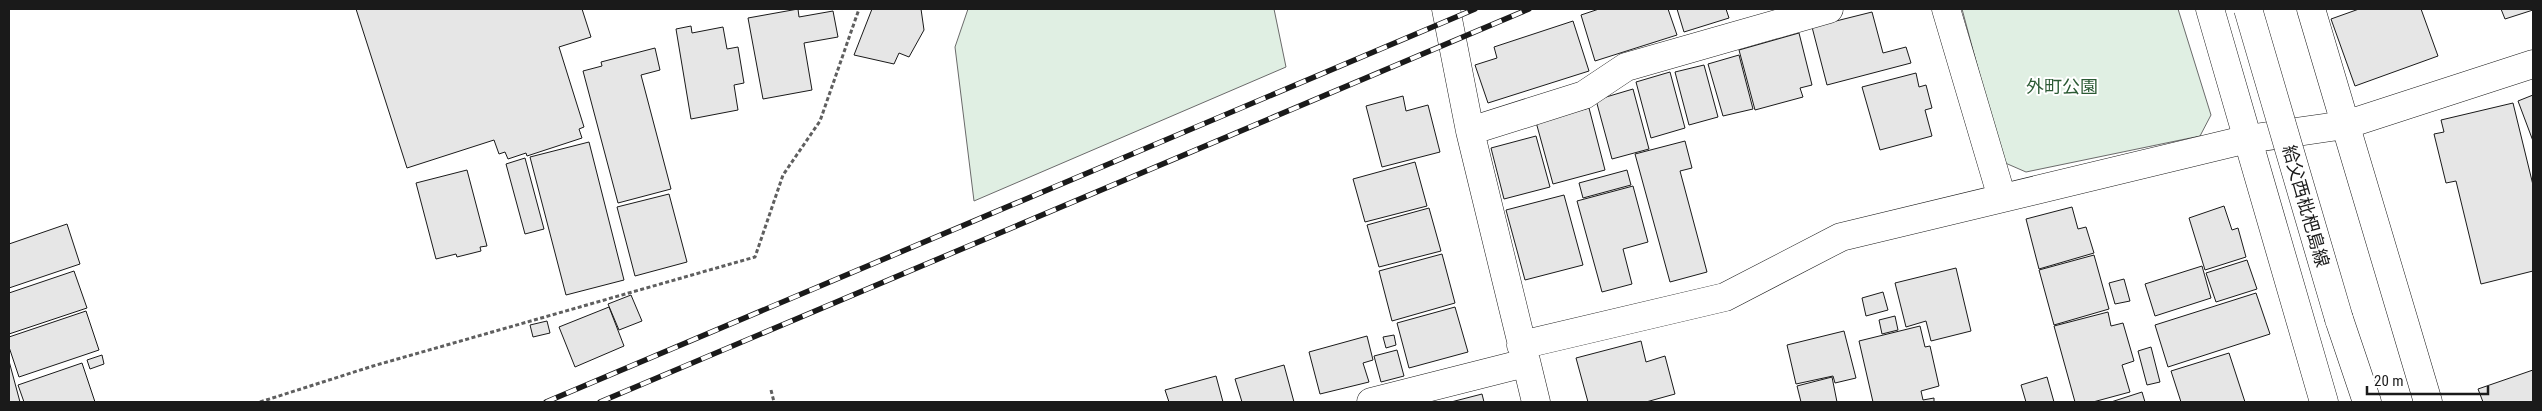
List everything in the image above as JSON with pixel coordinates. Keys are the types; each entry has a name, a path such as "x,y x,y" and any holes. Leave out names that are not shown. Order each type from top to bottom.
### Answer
{"street":[{"path":"1446,9 1470,131 1536,402"},
{"path":"1470,131 1584,95 1626,67 1829,9"},
{"path":"1946,9 2002,198"},
{"path":"2210,9 2324,402"},
{"name":"給父西枇杷島線","path":"2248,9 2339,319 2367,402"},
{"path":"2311,9 2428,402"},
{"path":"1371,402 1523,354 1725,297 1841,236 2248,139 2345,125 2533,64"}],"path":[{"path":"260,402 373,366 755,257 783,175 820,121 859,9"},
{"path":"771,390 774,402"}],"green space":[{"path":"968,9 1274,9 1286,67 974,201 955,47"},
{"name":"外町公園","path":"1962,9 2178,9 2211,115 2200,136 2026,172 2003,162"}],"building":[{"path":"356,9 582,9 591,37 559,47 584,127 579,129 582,138 527,156 526,153 508,159 505,152 499,154 494,140 407,168"},
{"path":"798,9 799,17 833,11 838,37 804,43 812,90 763,99 748,18"},
{"path":"872,9 921,9 924,30 909,57 899,53 894,64 854,55"},
{"path":"1599,9 1668,9 1677,35 1595,61 1581,15"},
{"path":"1677,9 1726,9 1729,18 1684,32"},
{"path":"2359,9 2421,9 2438,56 2355,86 2331,19"},
{"path":"2501,9 2533,9 2533,10 2505,19"},
{"path":"1872,12 1883,53 1906,47 1911,63 1827,85 1812,27"},
{"path":"1573,21 1589,71 1488,103 1475,65 1497,58 1494,47"},
{"path":"691,26 692,33 723,27 727,49 738,47 744,83 734,85 738,110 691,119 676,29"},
{"path":"1799,33 1812,85 1800,88 1803,97 1755,110 1739,50"},
{"path":"655,48 660,70 641,75 671,189 618,203 583,71 602,66 601,62"},
{"path":"1739,55 1753,109 1723,116 1708,64"},
{"path":"1704,65 1718,117 1689,125 1675,72"},
{"path":"1670,72 1685,128 1651,138 1636,82"},
{"path":"1916,73 1919,87 1926,85 1932,108 1925,110 1932,136 1880,150 1862,87"},
{"path":"1633,89 1649,149 1612,159 1596,100"},
{"path":"2533,95 2533,141 2518,101"},
{"path":"1403,96 1406,111 1428,105 1440,152 1382,167 1366,106"},
{"path":"2513,103 2533,185 2533,271 2481,284 2456,181 2446,183 2434,134 2444,132 2441,120"},
{"path":"1589,108 1605,170 1553,184 1536,122"},
{"path":"1536,136 1550,187 1504,199 1491,148"},
{"path":"1685,141 1692,168 1680,171 1707,272 1670,282 1635,154"},
{"path":"589,142 624,280 566,295 530,157"},
{"path":"525,158 544,229 525,234 506,164"},
{"path":"1415,162 1427,206 1365,222 1353,179"},
{"path":"467,170 487,246 480,247 481,251 457,257 456,254 436,259 416,183"},
{"path":"1627,170 1631,185 1583,198 1579,183"},
{"path":"1633,186 1648,242 1623,249 1632,284 1602,292 1577,201"},
{"path":"669,194 687,262 635,276 617,207"},
{"path":"1564,195 1583,265 1525,280 1506,210"},
{"path":"2224,206 2232,230 2238,228 2246,257 2205,270 2189,218"},
{"path":"2072,207 2078,229 2086,227 2094,253 2039,269 2026,219"},
{"path":"1429,208 1441,251 1379,267 1367,225"},
{"path":"67,224 80,264 9,288 9,244"},
{"path":"1442,254 1455,303 1392,321 1379,271"},
{"path":"2094,255 2109,309 2054,325 2039,270"},
{"path":"2247,260 2257,289 2216,302 2206,273"},
{"path":"2202,266 2211,298 2155,316 2145,284"},
{"path":"1956,268 1971,331 1931,341 1926,321 1906,327 1895,283"},
{"path":"74,271 87,308 9,334 9,293"},
{"path":"2124,279 2130,301 2115,304 2109,283"},
{"path":"1883,292 1888,310 1866,316 1862,298"},
{"path":"2256,293 2270,334 2168,367 2155,325"},
{"path":"631,295 642,321 619,330 608,304"},
{"path":"609,307 624,346 575,367 559,327"},
{"path":"1455,307 1468,352 1409,368 1397,323"},
{"path":"86,311 99,350 19,377 9,347 9,337"},
{"path":"2108,312 2111,326 2123,323 2134,361 2122,365 2130,392 2093,402 2075,402 2054,326"},
{"path":"1895,316 1898,330 1882,334 1879,320"},
{"path":"547,321 550,333 533,337 530,325"},
{"path":"1920,326 1925,347 1930,346 1939,386 1921,391 1923,400 1934,398 1934,402 1873,402 1859,341"},
{"path":"1844,331 1856,378 1835,383 1833,376 1796,384 1787,345"},
{"path":"1394,335 1396,345 1386,348 1383,337"},
{"path":"1367,336 1373,360 1363,363 1369,382 1320,394 1309,352"},
{"path":"1641,341 1646,362 1665,356 1675,394 1646,402 1588,402 1576,358"},
{"path":"2151,347 2160,382 2147,385 2138,351"},
{"path":"1397,350 1404,376 1381,382 1374,356"},
{"path":"2229,353 2245,402 2181,402 2171,371"},
{"path":"102,355 104,364 90,369 87,360"},
{"path":"9,361 20,402 9,402"},
{"path":"82,363 95,402 24,402 18,385"},
{"path":"1284,365 1294,402 1242,402 1235,379"},
{"path":"2533,370 2533,402 2483,402 2478,389"},
{"path":"1216,376 1223,402 1169,402 1165,390"},
{"path":"1832,377 1837,402 1801,402 1797,386"},
{"path":"2047,377 2054,402 2026,402 2021,385"},
{"path":"2142,392 2145,402 2111,402"},
{"path":"1482,394 1484,402 1451,402"}],"railway":[{"path":"546,402 1475,9"},
{"path":"600,402 1529,9"}]}
